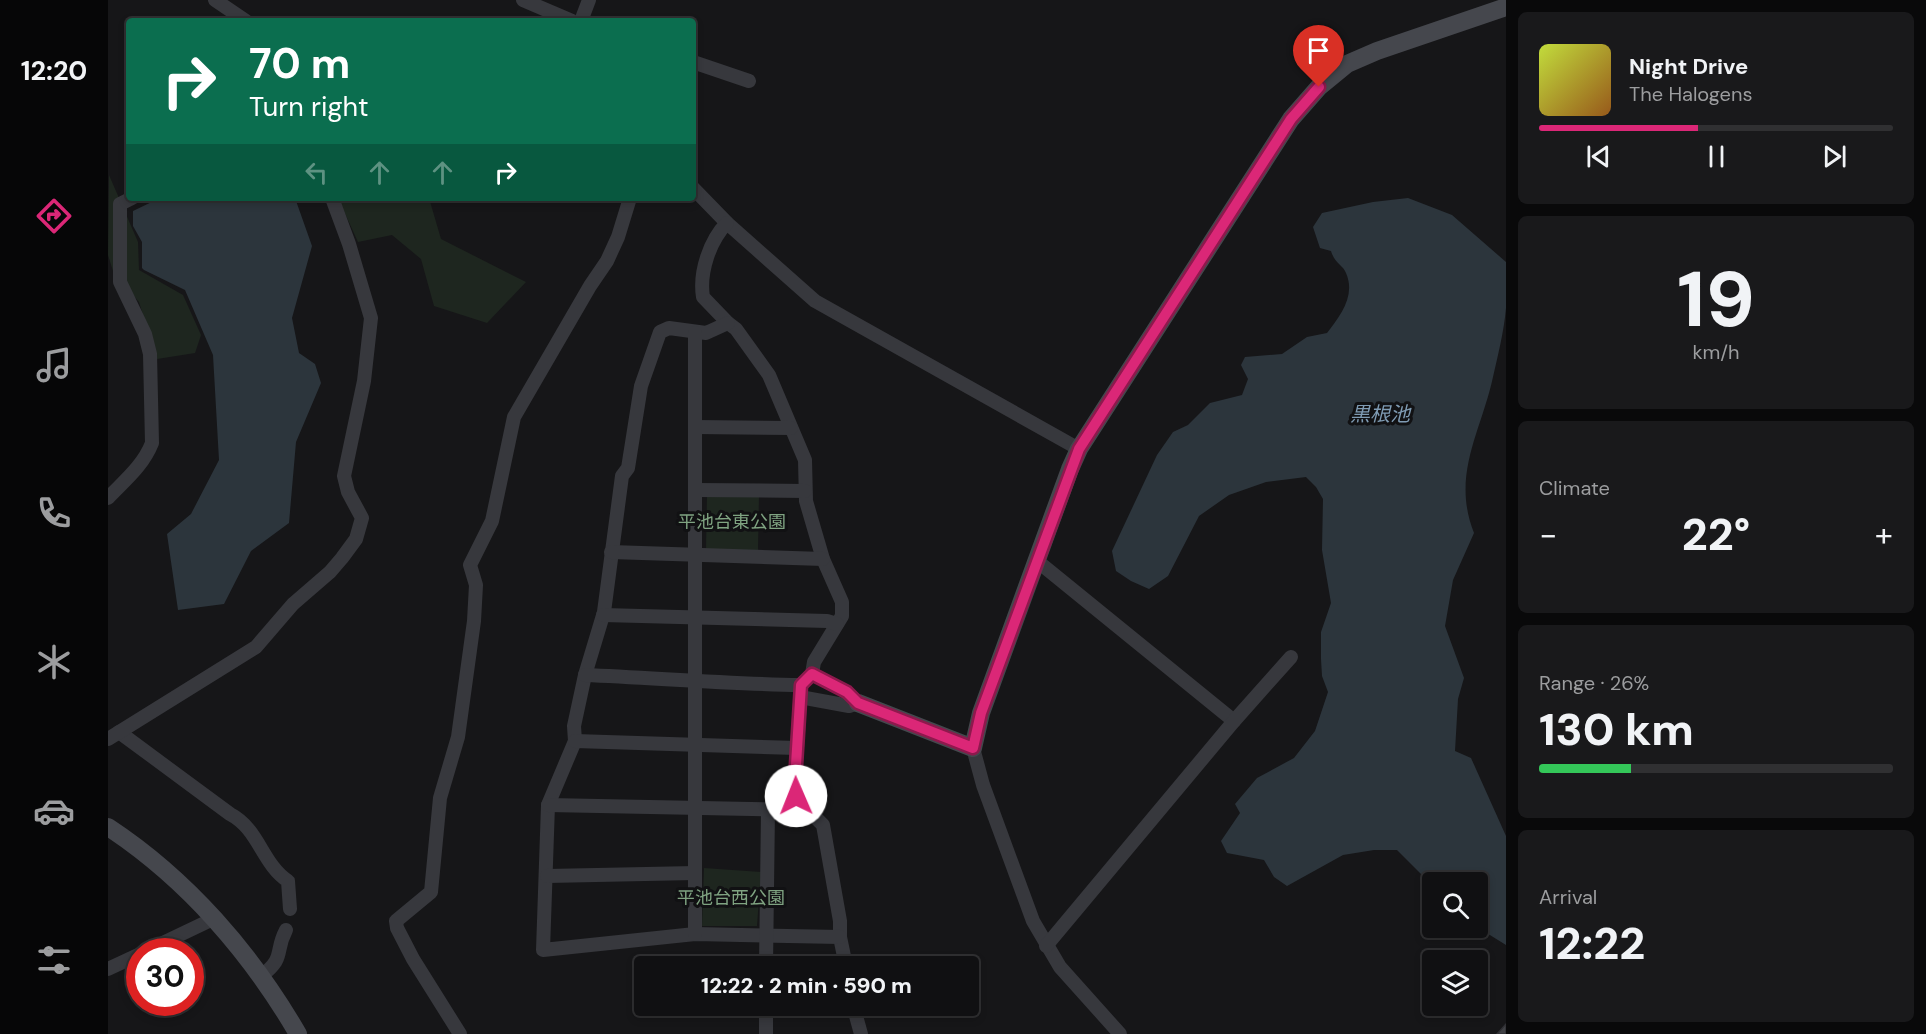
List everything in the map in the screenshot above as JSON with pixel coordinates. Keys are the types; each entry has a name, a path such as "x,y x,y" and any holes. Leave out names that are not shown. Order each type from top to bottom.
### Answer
{"street":[{"path":"215,0 242,18"},
{"path":"522,0 565,18"},
{"path":"582,18 589,0"},
{"path":"1120,1034 1065,974 1033,921 983,785 973,748 981,713 1036,560 1079,449 1301,106 1319,87 1347,64 1377,51 1506,7"},
{"path":"696,63 749,81"},
{"path":"696,191 727,223 815,301 1079,449"},
{"path":"108,498 147,456 152,443 150,354 145,334 120,282 120,204 126,201"},
{"path":"290,909 288,881 277,873 251,831 241,820 113,735 256,647 294,604 330,572 356,539 362,519 348,492 344,476 364,381 371,318 349,244 333,201"},
{"path":"460,1034 413,959 396,928 396,921 431,892 440,798 458,737 474,621 476,585 470,565 492,521 514,417 590,286 607,261 618,237 629,201"},
{"path":"727,223 721,230 704,267 703,297 728,323 736,328 769,375 805,460 806,501 823,559 842,602 842,616 814,662 812,674 801,691 795,781 798,810"},
{"path":"728,323 706,333 669,327 660,332 641,386 628,468 622,476 603,615 585,675 574,726 575,741 548,805 543,950 695,934 840,937"},
{"path":"695,333 695,934"},
{"path":"695,427 791,428"},
{"path":"696,490 805,491"},
{"path":"611,552 823,559"},
{"path":"1036,560 1234,721"},
{"path":"603,615 827,621 837,624"},
{"path":"1046,946 1234,721 1291,657"},
{"path":"812,674 847,692 858,703 973,748"},
{"path":"585,675 755,684 801,691 849,706 858,703"},
{"path":"575,741 797,748"},
{"path":"548,805 798,810 814,816 822,825 840,921 844,956"},
{"path":"766,956 768,810"},
{"path":"108,827 126,838 188,891 261,976 298,1034"},
{"path":"547,876 694,873"},
{"path":"173,938 213,919"},
{"path":"261,976 273,967 279,958 282,937 286,930"},
{"path":"108,969 126,961"},
{"path":"766,1016 766,1034"},
{"path":"856,1016 861,1034"}],"green space":[{"path":"109,175 138,242 139,270 183,295 201,335 195,353 157,359 139,302 113,271 108,255"},
{"path":"339,201 430,201 441,239 526,282 487,323 434,306 421,259 392,235 358,242"},
{"name":"平池台東公園","path":"707,494 759,494 758,550 706,550"},
{"name":"平池台西公園","path":"704,868 761,872 757,926 702,926"}],"water":[{"name":"黒根池","path":"1408,198 1452,215 1506,262 1506,308 1502,334 1488,397 1470,454 1467,473 1468,512 1474,533 1453,580 1445,626 1464,678 1458,699 1455,751 1471,758 1506,836 1506,945 1488,934 1488,872 1422,872 1422,875 1397,850 1374,850 1343,855 1287,886 1274,877 1264,860 1227,853 1221,841 1240,813 1235,804 1257,778 1294,758 1315,731 1328,692 1322,676 1321,659 1321,632 1331,603 1322,550 1323,499 1306,477 1266,482 1229,495 1199,516 1168,576 1149,589 1116,571 1112,551 1157,455 1173,432 1188,425 1210,403 1242,395 1248,379 1241,365 1245,357 1282,354 1307,337 1327,333 1348,298 1349,281 1345,270 1331,251 1320,248 1313,227 1322,213 1373,202"},
{"path":"154,201 296,201 312,246 292,318 299,353 315,364 321,383 296,442 289,523 251,551 224,604 178,610 167,534 191,514 219,460 213,355 185,290 142,268 142,242 133,226 133,211"}],"building":[{"path":"1506,1024 1506,1034 1497,1034"}],"route":[{"path":"796,796 801,685 812,674 847,692 858,703 973,748 981,713 1079,449 1291,119 1319,87"}]}
